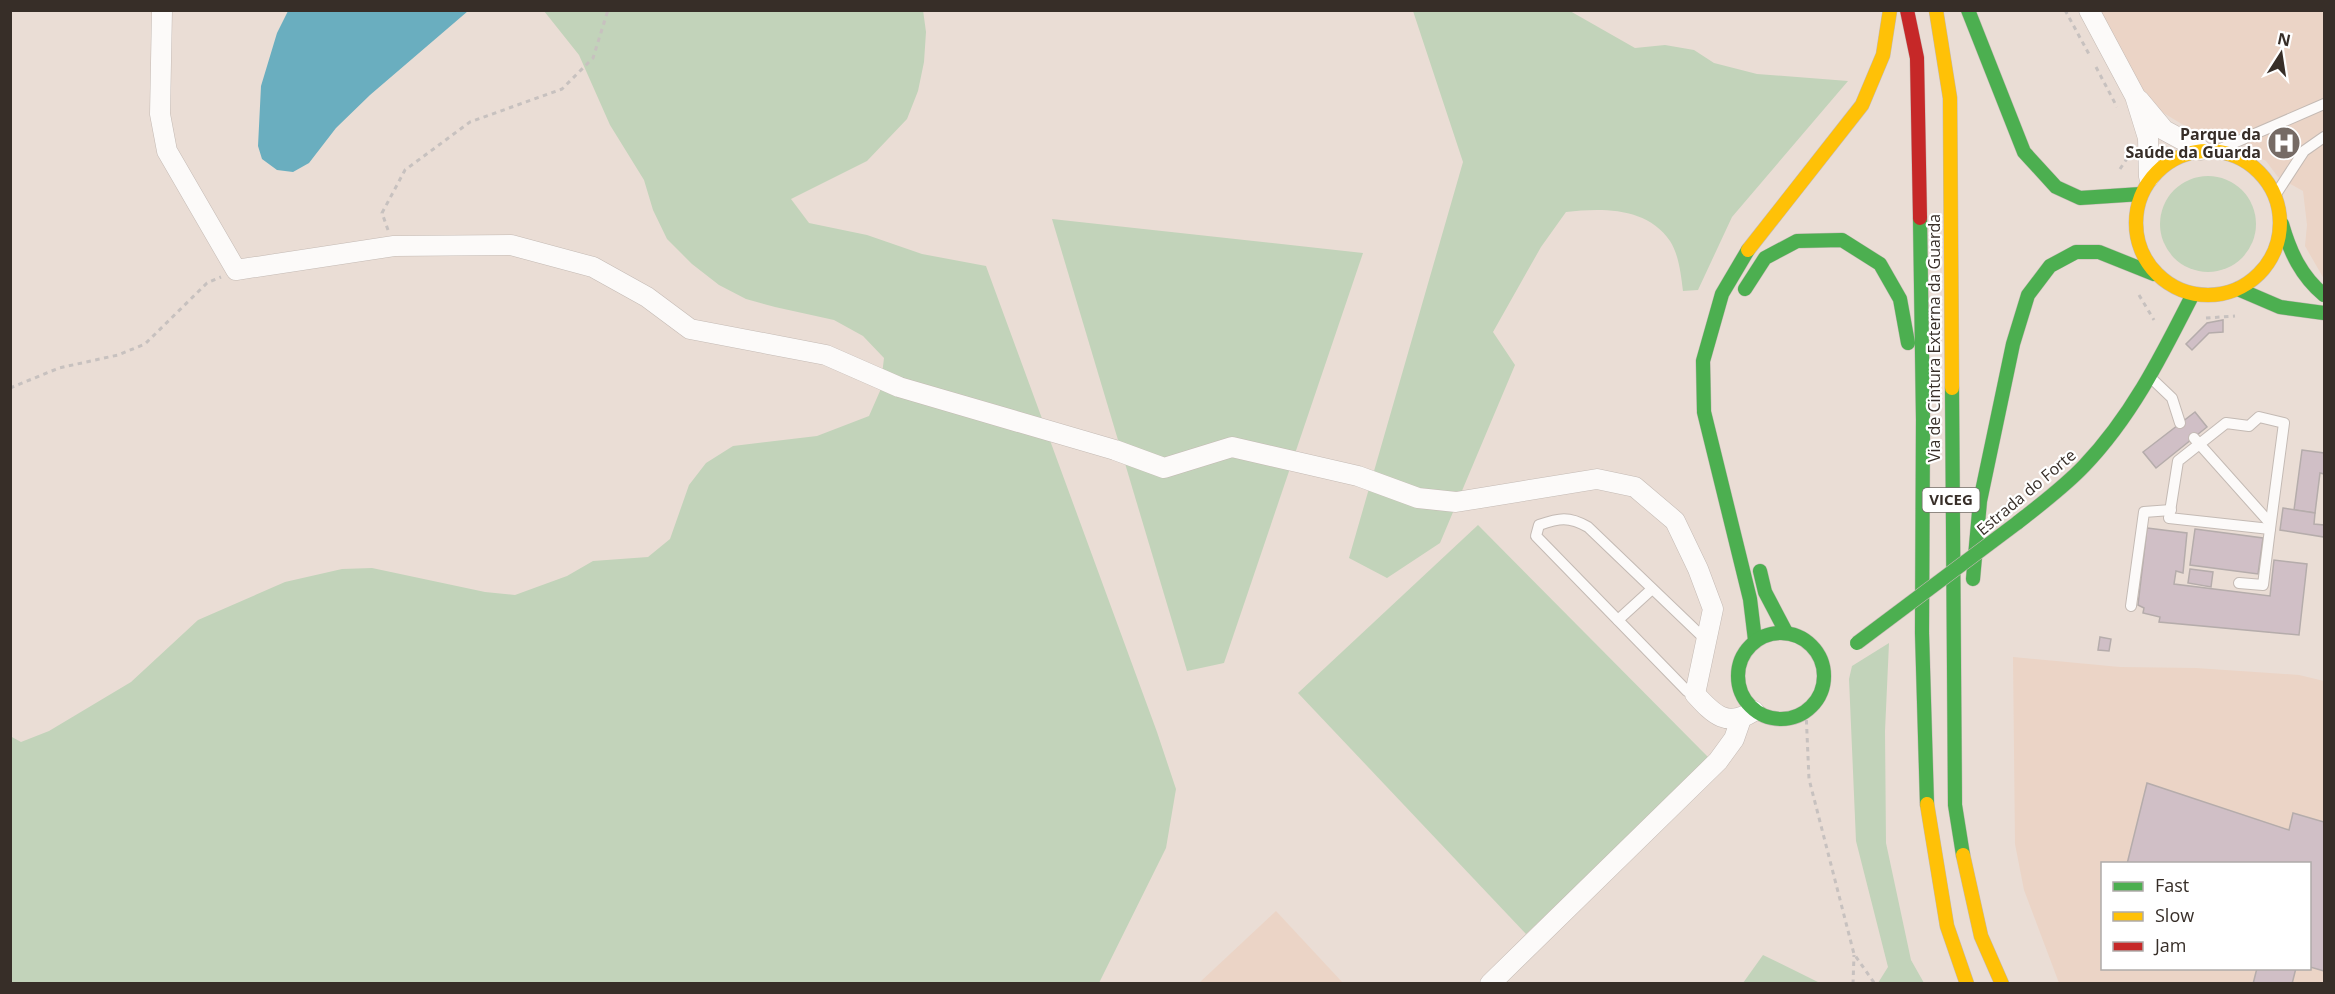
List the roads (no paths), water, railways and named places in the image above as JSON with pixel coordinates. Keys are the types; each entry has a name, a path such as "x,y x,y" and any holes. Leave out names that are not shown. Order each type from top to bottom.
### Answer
{"main road":[{"path":"1755,640 1750,599 1704,412 1703,361 1722,294 1752,243 1862,105 1883,55 1890,10"},
{"name":"Via de Cintura Externa da Guarda","path":"1907,10 1917,58 1923,419 1922,633 1927,801 1947,926 1967,984"},
{"name":"Via de Cintura Externa da Guarda","path":"1936,10 1950,98 1955,805 1965,871 1982,936 2002,984"},
{"path":"1968,10 2024,152 2056,187 2080,198 2145,185 2172,161 2211,150 2245,160 2262,175 2276,194 2291,255 2307,281 2325,295"},
{"path":"2145,185 2135,227 2140,253 2154,274"},
{"path":"1971,596 1980,501 2013,344 2028,295 2050,266 2076,252 2099,252 2154,274 2172,286 2193,294 2217,296 2238,289 2260,274 2273,254 2282,224"},
{"path":"1736,302 1765,258 1797,241 1842,240 1880,264 1900,299 1923,419"},
{"path":"2238,289 2255,300 2290,310 2325,313"},
{"name":"Estrada do Forte","path":"1853,645 2017,524 2071,479 2094,456 2120,423 2150,377 2193,294"},
{"path":"1757,559 1765,592 1786,632"},
{"path":"1955,805 1968,631"},
{"path":"1786,632 1808,642 1827,659 1822,689 1816,701 1806,711 1794,717 1780,720 1748,715 1737,675 1746,650 1755,640 1765,635 1786,632"}],"street":[{"path":"162,10 160,114 167,151 236,270 394,246 511,245 593,267 647,297 690,329 826,355 899,387 1115,450 1164,468 1232,447 1358,476 1418,498 1456,502 1597,479 1635,487 1675,521 1698,569 1713,609 1708,642 1697,678 1695,694 1709,710 1726,719 1748,715"},
{"path":"2089,10 2135,96 2148,138 2145,185"},
{"path":"2135,96 2164,130 2211,150"},
{"path":"1490,984 1718,761 1748,715"}],"lane":[{"path":"2211,150 2325,104"},
{"path":"2276,194 2304,151 2325,137"},
{"path":"2150,377 2172,398 2180,423"},
{"path":"2239,583 2264,585 2284,423 2259,417 2249,426 2226,423 2197,442 2178,461 2169,518 2270,526"},
{"path":"2197,442 2270,526"},
{"path":"2131,606 2144,512 2171,510"},
{"path":"1695,694 1687,691 1536,536 1539,525 1560,518 1574,518 1588,527 1708,642"},
{"path":"1618,620 1652,588"}],"water":[{"path":"288,10 468,11 370,95 336,128 309,163 293,172 277,170 262,159 258,146 261,86 277,33"}],"place":[{"name":"Parque da Saúde da Guarda","path":"2284,143"}]}
